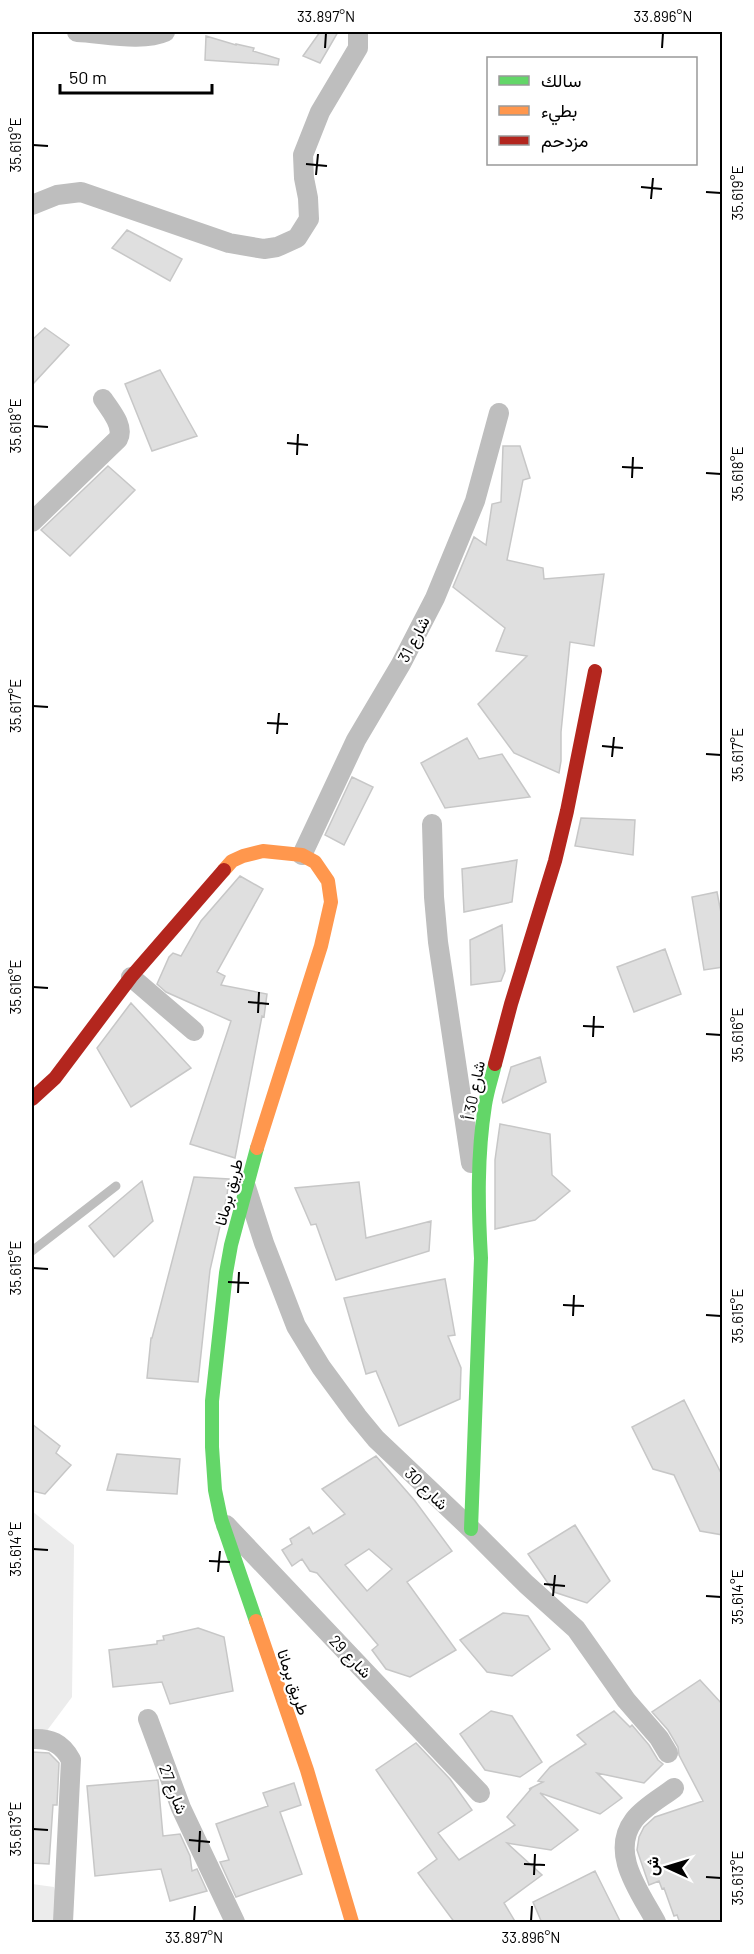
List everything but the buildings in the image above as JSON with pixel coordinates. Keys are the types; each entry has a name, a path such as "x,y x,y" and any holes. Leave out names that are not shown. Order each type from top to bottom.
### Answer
{"street":[{"path":"77,32 156,36 165,32"},
{"path":"32,205 57,195 81,192 229,243 264,249 277,247 297,238 309,219 303,154 320,112 358,40"},
{"path":"32,522 118,440 121,434 120,427 103,399"},
{"name":"شارع 31","path":"302,855 356,740 401,664 435,598 475,501 499,413"},
{"name":"شارع 30 أ","path":"471,1529 481,1258 478,1214 479,1150 485,1102 511,1004 555,861 595,671"},
{"path":"432,824 438,942 478,1214"},
{"path":"32,1099 55,1078 131,977 232,861 263,851 302,855"},
{"name":"طريق برمانا","path":"302,855 315,862 328,882 331,902 321,946 246,1185 231,1245 212,1401 212,1447 215,1490 221,1520 307,1770 352,1923"},
{"path":"131,977 194,1031"},
{"name":"شارع 30","path":"246,1185 264,1243 296,1326 321,1367 376,1439 526,1584 576,1629 626,1700 659,1738 668,1753"},
{"name":"شارع 29","path":"221,1520 480,1793"},
{"name":"شارع 27","path":"148,1719 181,1808 228,1918"},
{"path":"32,1739 46,1738 59,1744 71,1760 63,1923"},
{"path":"656,1923 631,1876 624,1854 624,1842 635,1819 674,1788"}],"lane":[{"path":"32,1251 116,1186"}],"shaded area":[{"path":"32,1511 74,1545 72,1697 34,1748 32,1746"},
{"path":"32,1884 54,1887 60,1909 59,1922 32,1922"}],"traffic: fast":[{"path":"471,1529 481,1258 479,1162 485,1105 495,1064"},
{"path":"256,1621 221,1519 215,1490 212,1401 226,1273 231,1245 257,1148"}],"traffic: slow":[{"path":"224,870 232,861 263,851 302,855 315,862 328,881 331,902 321,946 257,1148"},
{"path":"256,1621 307,1770 352,1922"}],"traffic: jam":[{"path":"495,1064 555,861 595,671"},
{"path":"32,1099 55,1078 131,977 224,870"}]}
